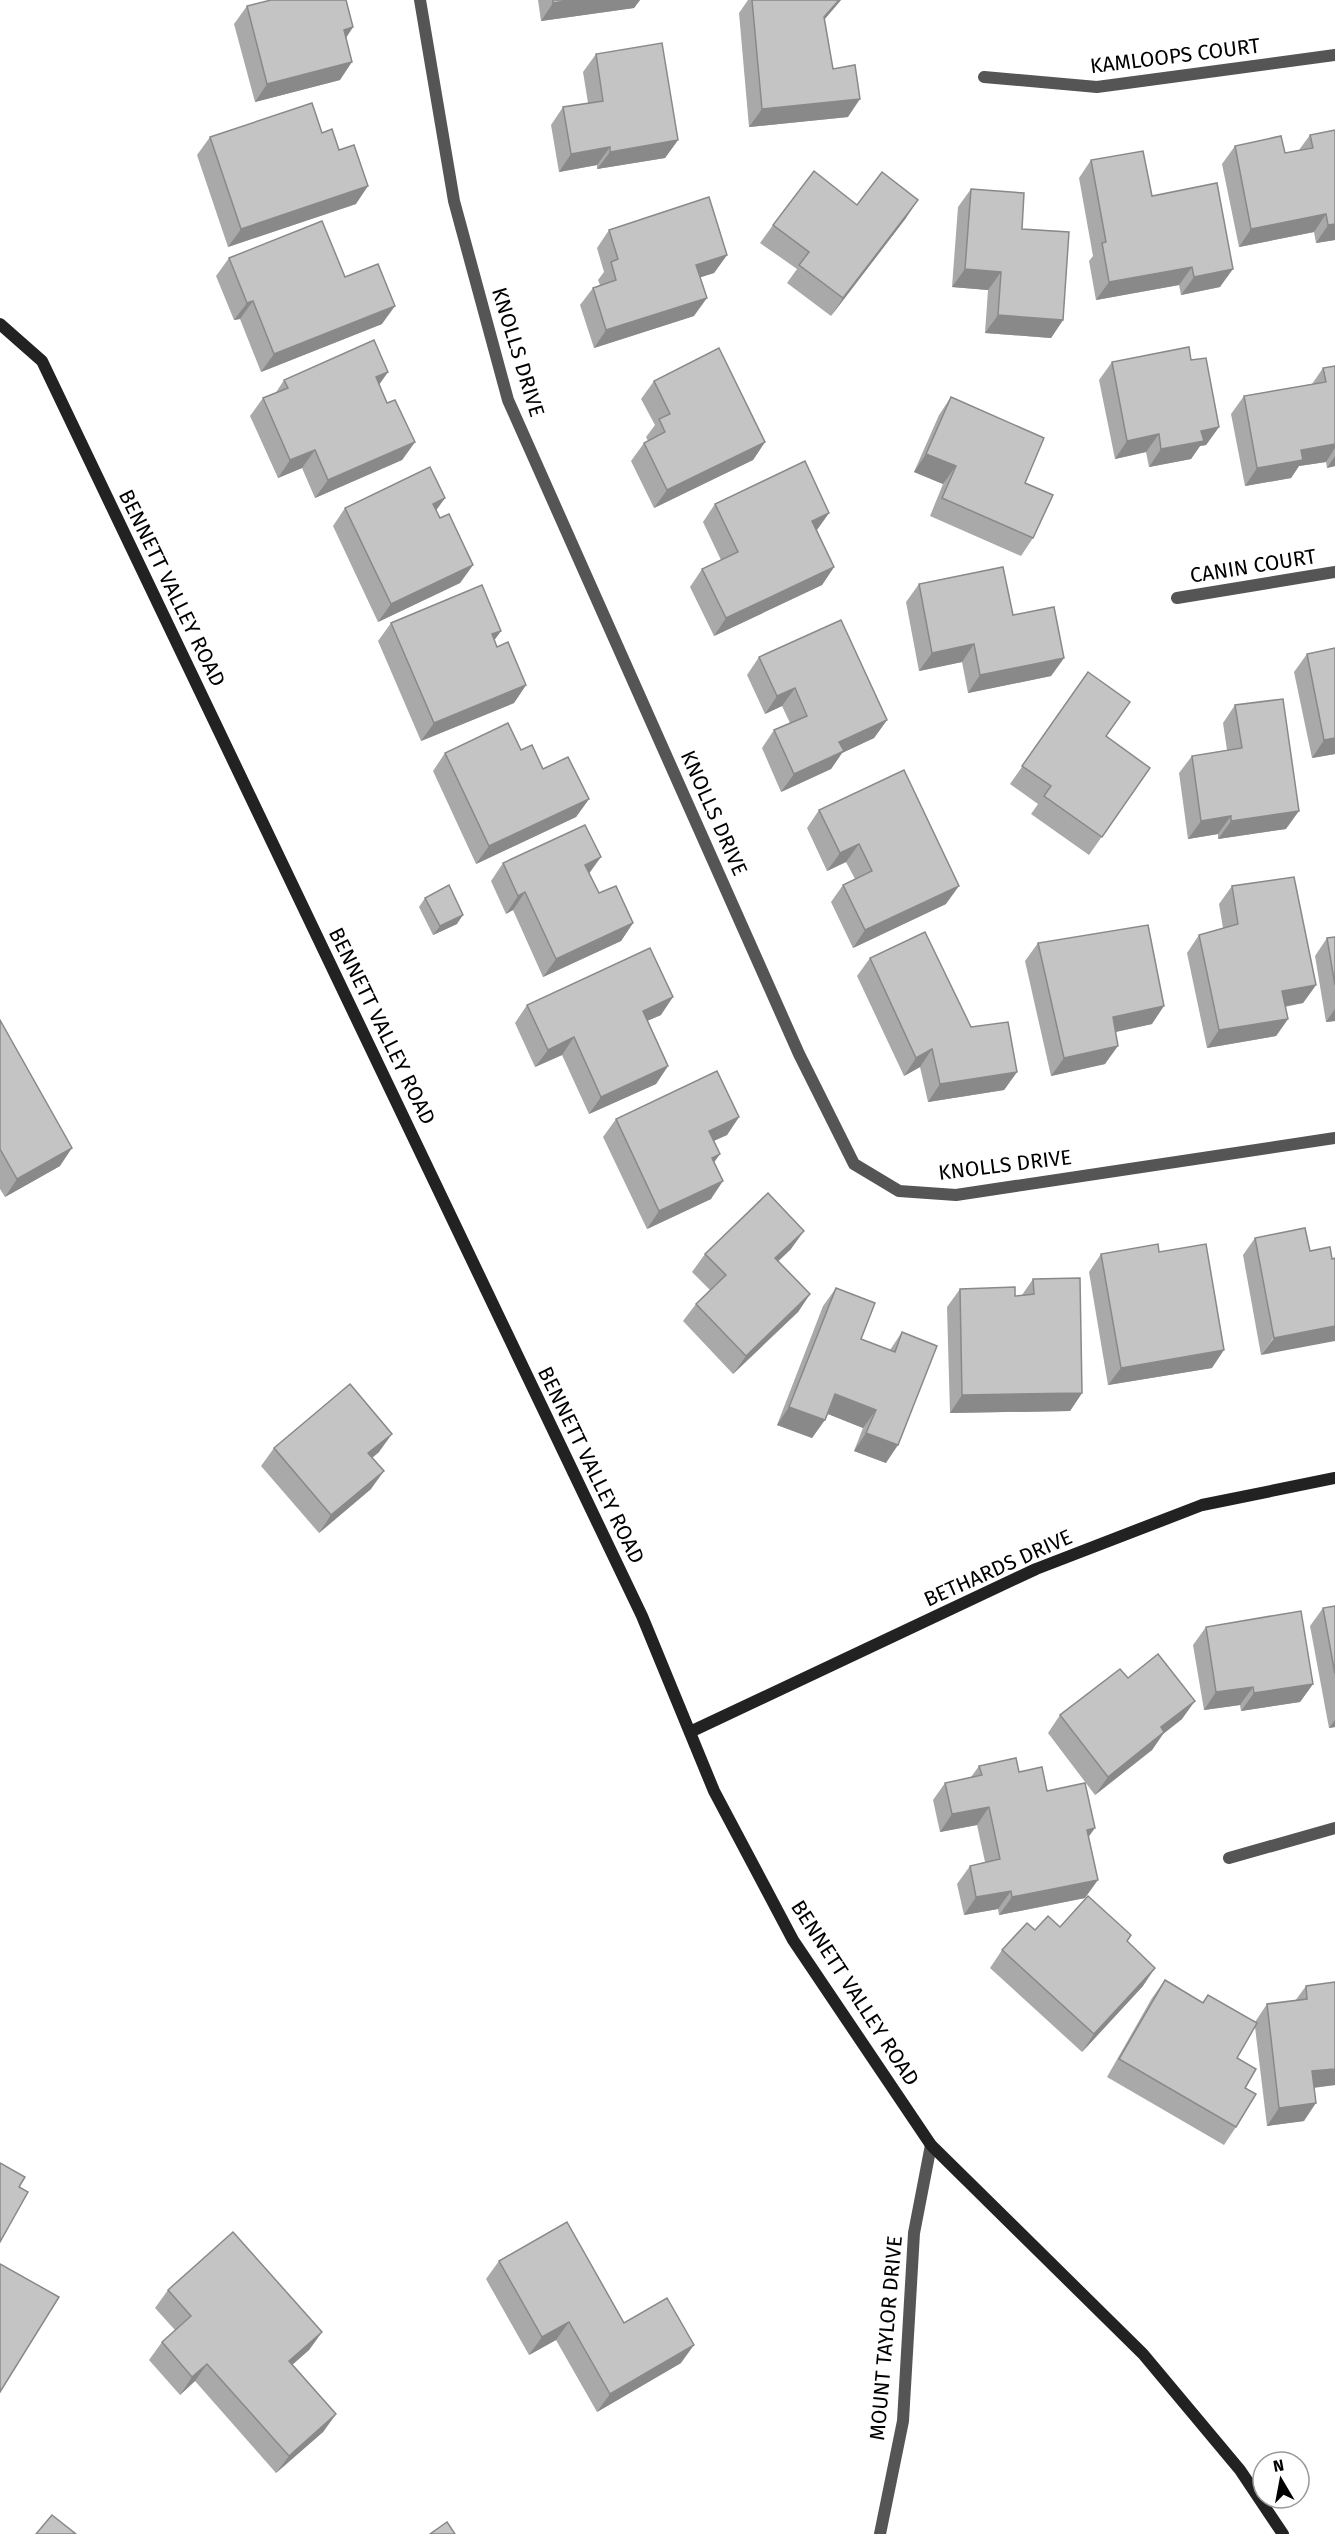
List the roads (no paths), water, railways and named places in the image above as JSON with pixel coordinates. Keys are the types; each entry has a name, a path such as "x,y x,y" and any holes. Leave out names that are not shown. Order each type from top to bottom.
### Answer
{"street":[{"name":"KNOLLS DRIVE","path":"420,0 454,201 508,400 799,1054 854,1164 899,1191 956,1195 1335,1138"},
{"name":"KAMLOOPS COURT","path":"984,78 1096,87 1335,56"},
{"name":"BENNETT VALLEY ROAD","path":"0,324 42,361 637,1605 714,1791 793,1940 931,2145 1143,2354 1240,2470 1283,2534"},
{"name":"CANIN COURT","path":"1177,598 1335,572"},
{"name":"BETHARDS DRIVE","path":"690,1732 1036,1569 1202,1505 1335,1478"},
{"path":"1229,1858 1335,1828"},
{"name":"MOUNT TAYLOR DRIVE","path":"880,2534 903,2421 914,2233 931,2145"}]}
